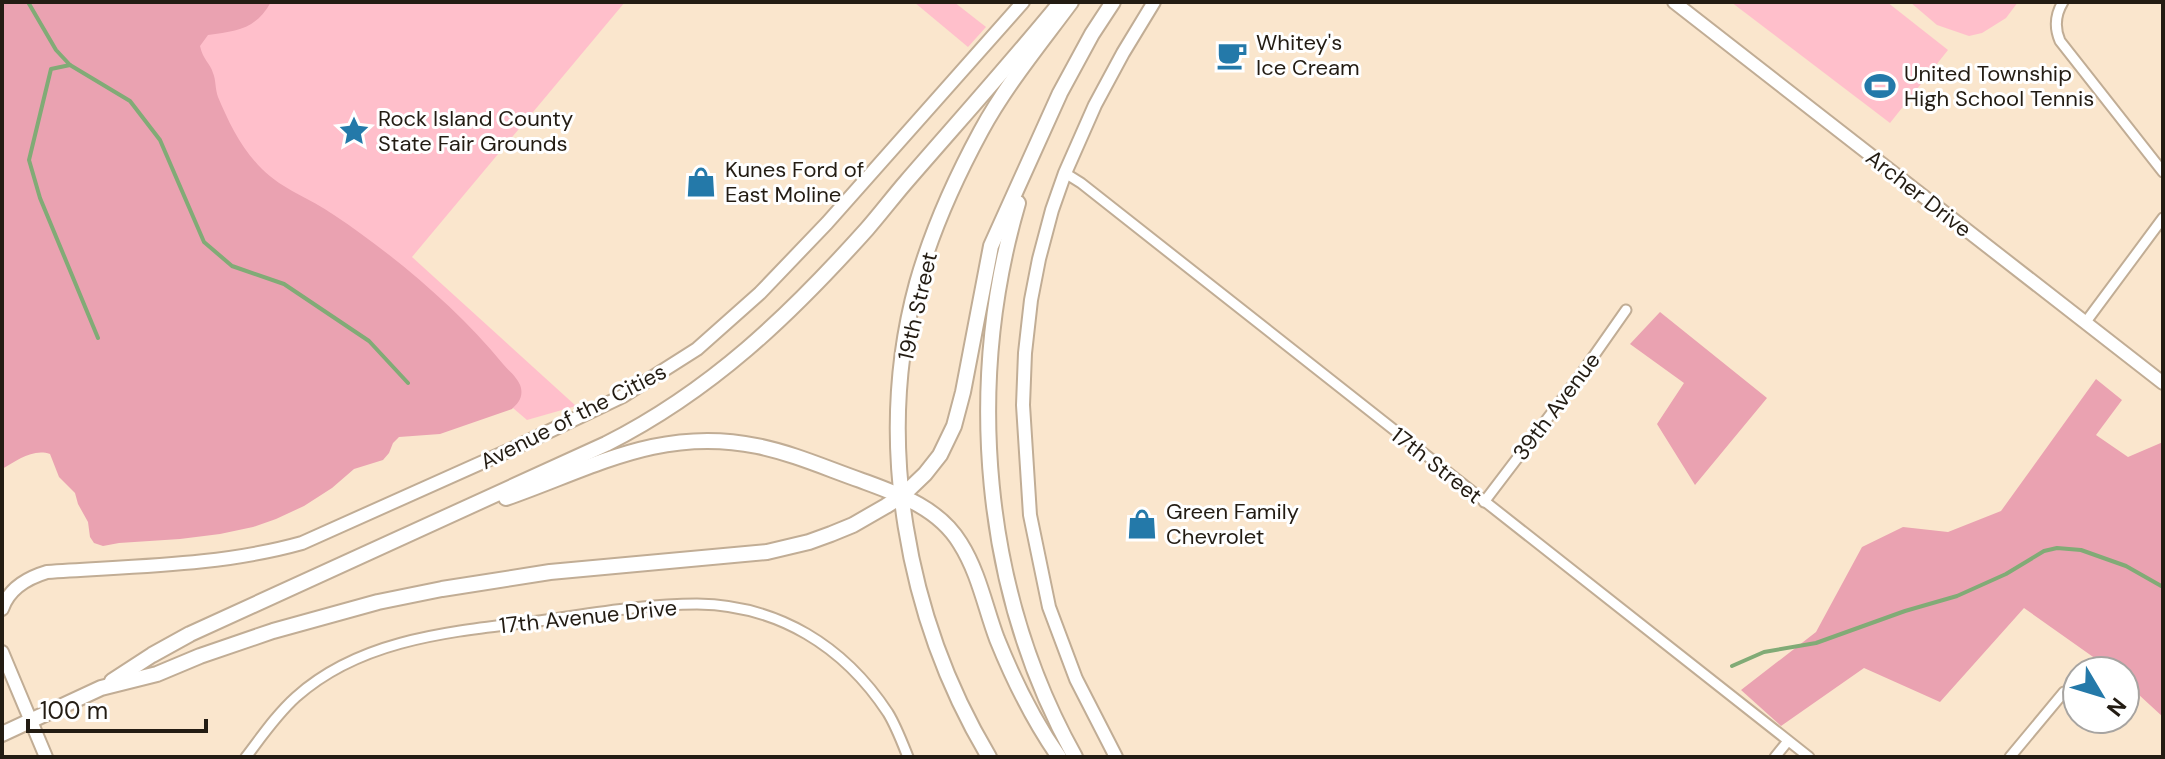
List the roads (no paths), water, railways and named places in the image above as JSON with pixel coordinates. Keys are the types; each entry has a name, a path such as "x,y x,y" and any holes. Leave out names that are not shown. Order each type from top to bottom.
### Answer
{"main road":[{"name":"Avenue of the Cities","path":"2,734 101,688 190,634 626,434 681,401 732,363 868,227 1061,2"},
{"name":"19th Street","path":"961,706 936,646 917,585 902,496 899,454 902,368 918,281 956,180 981,131 1021,69 1071,2"},
{"name":"Avenue of the Cities","path":"101,688 157,674 287,627 378,602 550,572 790,548 853,525 902,496 940,455 954,426 991,246 1069,76 1113,2"},
{"path":"1035,153 1009,235 993,321 988,406 989,459 1002,555 1020,624 1040,682 1075,757"},
{"name":"Avenue of the Cities","path":"426,526 610,458 654,445 731,442 782,451 902,496 942,520 959,541 974,571 996,636 1019,690 1059,757"},
{"path":"961,706 970,736 981,757"},
{"path":"961,706 989,757"}],"street":[{"name":"Avenue of the Cities","path":"2,609 11,592 20,584 47,572 224,559 302,543 512,449 642,385 714,336 774,279 850,199 1023,2"},
{"path":"1116,757 1076,679 1049,607 1030,515 1023,405 1025,353 1039,259 1065,173 1095,105 1154,2"},
{"name":"Archer Drive","path":"1674,2 2163,383"},
{"path":"2063,2 2056,14 2060,41 2163,172"},
{"name":"17th Street","path":"1065,173 1809,757"},
{"path":"2085,323 2163,218"},
{"name":"39th Avenue","path":"1484,502 1626,310"},
{"name":"17th Avenue Drive","path":"246,757 295,698 329,672 359,656 405,642 459,631 608,611 695,604 763,615 810,635 831,649 864,680 889,715 908,757"},
{"path":"2,652 46,757"},
{"path":"2010,757 2061,696"},
{"path":"1775,757 1788,741"}],"waterway":[{"path":"28,2 56,50 70,65 130,101 160,140 204,242 232,266 284,284 369,341 408,383"},
{"path":"70,65 51,69 29,160 40,198 98,338"},
{"path":"1732,666 1764,652 1816,643 1957,596 2006,574 2044,551 2057,548 2081,550 2126,566 2163,587"}],"place":[{"name":"Whitey's Ice Cream","path":"1232,55"},
{"name":"United Township High School Tennis","path":"1880,86"},
{"name":"Rock Island County State Fair Grounds","path":"354,131"},
{"name":"Kunes Ford of East Moline","path":"701,182"},
{"name":"Green Family Chevrolet","path":"1142,524"}]}
